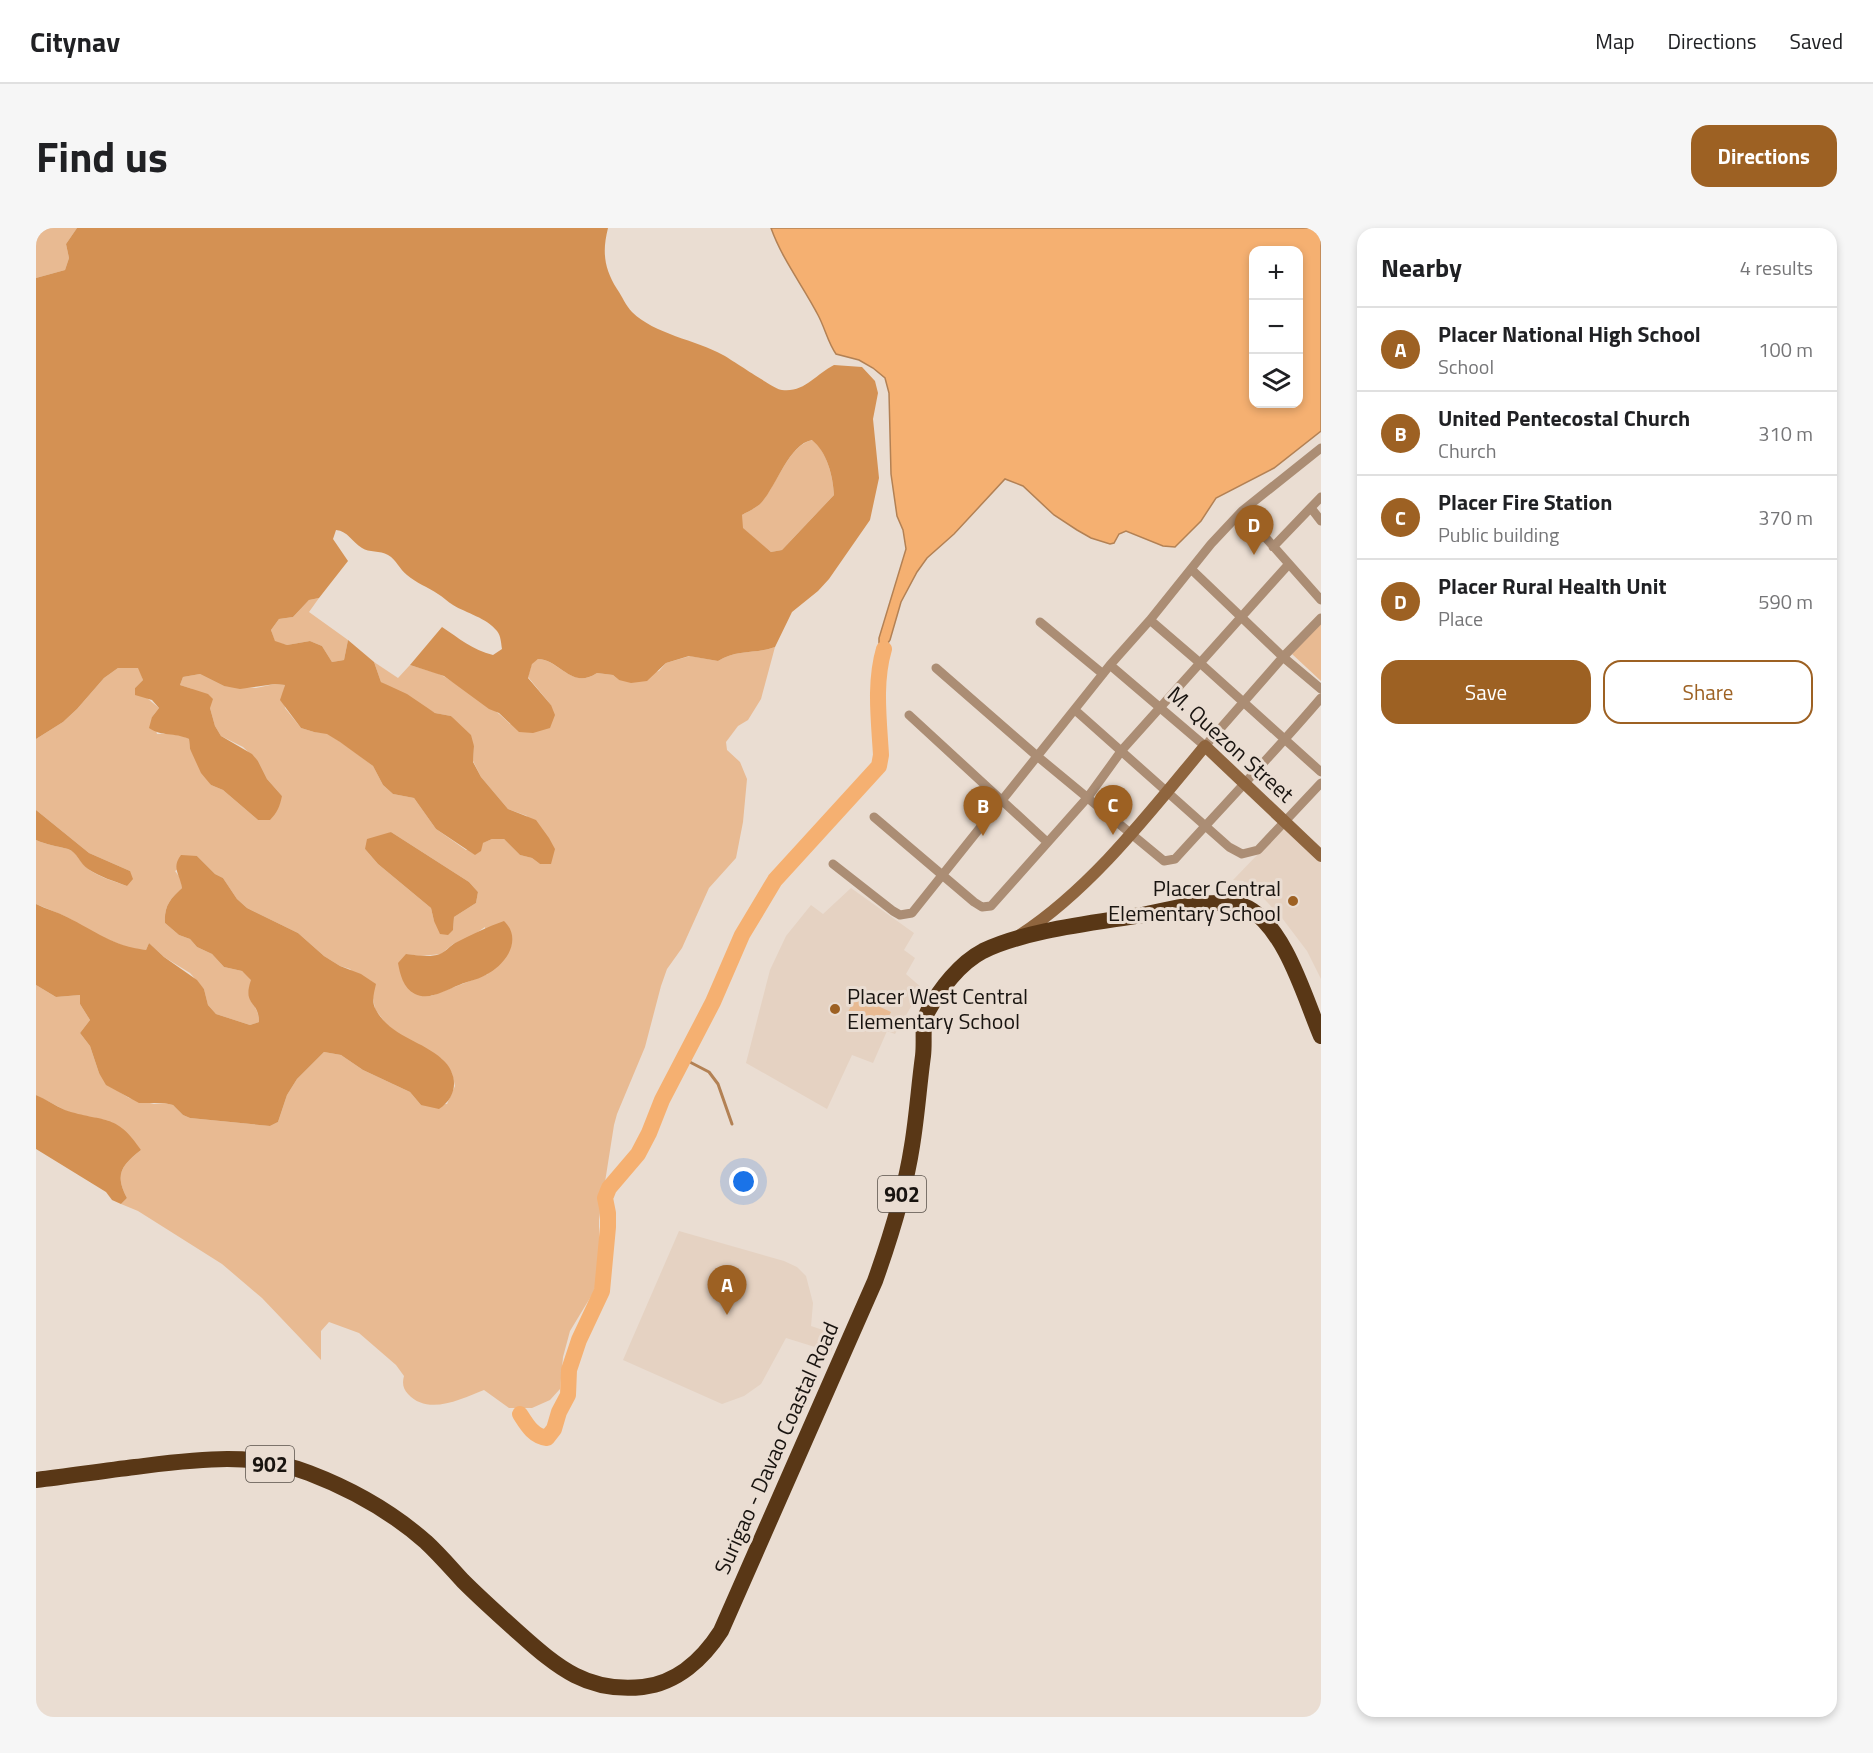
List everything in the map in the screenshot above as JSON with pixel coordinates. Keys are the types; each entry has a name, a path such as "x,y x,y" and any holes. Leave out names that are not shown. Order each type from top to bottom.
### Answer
{"highway":[{"name":"Surigao - Davao Coastal Road","path":"36,1480 156,1464 226,1458 287,1466 358,1495 428,1543 490,1607 556,1665 587,1682 608,1687 635,1688 664,1682 682,1672 710,1647 720,1631 874,1281 895,1225 912,1147 923,1053 923,1026 927,1013 945,985 965,965 980,953 1011,941 1068,927 1194,905 1239,904 1261,917 1291,962 1321,1036"}],"street":[{"path":"833,864 893,911 905,915 912,913 1110,665 1150,620 1211,544 1242,511 1321,448"},
{"path":"1273,547 1321,497"},
{"path":"1311,508 1321,521"},
{"path":"1242,511 1321,600"},
{"path":"874,817 974,902 987,907 994,904 1088,797 1122,750 1288,565"},
{"path":"1191,569 1283,657 1304,672 1321,689"},
{"path":"1011,941 1082,886 1167,792 1283,657 1321,618"},
{"path":"1150,620 1321,772"},
{"path":"1040,622 1103,674"},
{"name":"M. Quezon Street","path":"1110,665 1205,746 1321,855"},
{"path":"936,668 1037,756 1164,861 1175,859 1286,740 1321,698"},
{"path":"1075,710 1206,825 1228,848 1242,854 1258,850 1321,783"},
{"path":"909,715 1047,843"}],"shaded area":[{"path":"77,228 66,244 69,258 65,270 36,278 36,230"},
{"path":"77,228 608,228 605,260 609,274 630,310 641,320 723,355 782,390 797,389 834,365 862,367 875,381 878,393 873,419 879,478 870,520 829,579 792,612 775,647 739,653 718,661 689,656 666,663 647,681 631,683 619,680 613,675 597,673 580,678 538,659 532,664 528,678 551,705 555,715 550,728 533,733 519,732 499,713 489,709 444,676 410,665 442,627 472,647 493,655 502,649 499,635 493,626 453,605 411,578 388,555 365,550 344,532 336,530 333,539 348,561 319,598 309,600 293,617 279,619 271,630 275,641 287,645 310,641 322,646 332,662 344,660 348,640 374,662 381,682 407,694 435,713 451,716 471,735 474,746 473,762 481,777 508,809 536,820 549,838 555,849 551,864 540,864 532,858 520,855 504,839 492,839 483,843 481,851 475,855 436,829 414,798 393,794 383,785 373,766 327,734 301,728 280,700 285,685 275,684 240,689 224,686 200,674 183,677 180,685 208,694 213,699 210,708 215,726 221,736 252,754 267,779 282,796 275,815 270,820 258,820 223,790 211,785 201,773 190,749 189,739 159,733 149,728 152,717 159,708 152,700 135,695 135,688 143,680 138,668 118,668 104,678 63,722 36,739 36,278 65,270 69,258 66,244","holes":["812,440 828,465 834,495 782,550 771,552 743,528 742,515 765,498 789,459 803,443"]},
{"path":"771,228 1321,228 1321,431 1274,468 1216,498 1201,521 1175,547 1163,546 1126,531 1119,534 1114,543 1110,544 1091,538 1054,515 1023,486 1005,479 954,534 927,558 917,572 901,602 890,640 884,649 879,643 879,638 906,549 903,530 897,516 891,474 889,393 885,378 873,368 859,360 836,354 818,315 787,262"},
{"path":"813,440 822,451 828,465 834,495 782,550 771,552 742,528 742,515 759,505 765,498 796,450 804,443"},
{"path":"319,598 309,612 348,640 344,660 332,662 322,646 310,641 287,645 275,642 271,630 279,619 293,617 309,600"},
{"path":"1321,623 1321,681 1292,654"},
{"path":"775,647 761,699 748,720 738,726 726,742 727,750 740,762 747,779 743,822 736,858 709,888 682,948 667,969 645,1047 617,1114 599,1220 599,1277 593,1293 570,1331 563,1357 560,1389 550,1400 532,1408 509,1408 484,1390 445,1404 425,1404 416,1401 405,1390 404,1376 396,1365 359,1333 329,1322 321,1331 321,1360 262,1298 222,1264 138,1211 121,1204 127,1198 121,1182 122,1171 129,1160 141,1150 36,1095 36,985 56,997 80,995 80,1004 90,1020 80,1033 90,1046 99,1073 118,1091 129,1098 154,1104 173,1105 183,1115 190,1118 270,1126 278,1122 287,1095 297,1079 324,1052 341,1055 363,1070 410,1092 421,1105 447,1104 455,1086 452,1073 442,1059 404,1038 387,1025 375,1009 373,998 350,969 324,956 298,933 247,908 237,899 223,878 215,874 197,856 175,871 181,879 182,888 169,903 165,923 179,935 190,939 197,947 212,954 224,967 242,971 252,980 249,993 259,1022 250,1025 216,1014 208,1005 204,989 190,973 164,957 149,943 146,950 129,948 97,935 67,917 36,904 36,840 71,850 92,872 127,886 130,871 89,853 36,810 36,739 63,722 104,678 118,668 139,668 143,680 135,688 159,708 152,717 157,734 179,734 189,739 190,749 211,785 223,790 258,820 282,796 267,779 258,761 243,747 221,736 215,726 210,708 192,689 180,685 183,677 200,674 224,686 256,688 275,684 285,685 283,693 285,708 301,728 327,733 348,747 373,766 383,785 393,794 414,798 436,829 466,850 492,839 504,839 520,855 532,858 540,864 527,816 508,809 481,777 473,761 474,746 451,716 435,713 381,682 374,662 398,678 410,665 442,675 510,724 551,705 528,677 532,663 538,659 580,678 597,673 613,675 619,680 659,671 666,663 690,656 718,661 739,653","holes":["391,832 469,882 478,892 476,903 454,917 453,930 434,921 431,908 378,864 365,849","485,927 488,974 431,996 406,954 421,956 441,954 453,944 472,936"]},
{"path":"36,810 89,853 130,871 133,879 127,886 107,879 85,867 68,849 36,840"},
{"name":"Placer Central Elementary School","path":"1283,828 1321,863 1321,979 1307,951 1282,918 1252,886 1243,881 1233,880"},
{"path":"391,832 469,882 478,892 476,903 454,917 453,930 448,935 440,934 431,908 378,864 365,849 367,839"},
{"path":"181,855 197,856 215,874 223,878 237,899 247,908 298,933 324,956 376,984 374,1004 382,1019 398,1032 434,1053 448,1065 454,1078 454,1085 453,1092 445,1104 439,1109 421,1105 410,1092 363,1070 341,1055 324,1052 297,1079 287,1095 278,1122 270,1126 190,1118 183,1115 173,1105 139,1103 106,1085 99,1073 90,1046 80,1033 90,1020 80,1004 80,995 56,997 36,985 36,904 124,945 146,950 149,943 164,957 197,980 204,989 208,1005 216,1014 250,1025 259,1022 248,994 251,980 242,971 224,967 212,954 197,947 190,939 179,935 165,923 169,903 182,888 176,867"},
{"name":"Placer West Central Elementary School","path":"851,888 914,933 904,950 915,958 906,974 922,988 895,1034 887,1031 873,1063 852,1055 827,1109 746,1063 770,970 786,936 811,905 823,914"},
{"path":"504,921 512,935 510,949 502,963 486,975 426,996 415,994 405,984 398,963 406,954 427,956 440,954 455,943"},
{"path":"856,996 891,1012 882,1030 847,1014"},
{"path":"36,1095 65,1110 116,1124 132,1138 141,1150 129,1160 122,1171 121,1182 127,1198 121,1204 112,1200 106,1192 36,1149"},
{"path":"679,1231 784,1261 797,1267 806,1276 813,1303 811,1326 838,1335 831,1352 786,1338 761,1384 744,1396 722,1404 623,1360"}],"waterway":[{"path":"520,1414 531,1429 542,1437 547,1438 554,1429 559,1412 568,1395 569,1370 579,1340 602,1291 608,1227 605,1198 609,1188 638,1154 649,1133 662,1100 713,1002 742,935 775,880 879,766 881,755 878,688 884,649"},
{"path":"684,1059 709,1072 718,1084 732,1124"}],"place":[{"name":"Placer Rural Health Unit","path":"1254,555"},
{"name":"Placer Fire Station","path":"1113,835"},
{"name":"United Pentecostal Church","path":"983,836"},
{"name":"Placer Central Elementary School","path":"1293,901"},
{"name":"Placer West Central Elementary School","path":"835,1009"},
{"name":"Placer National High School","path":"727,1315"}]}
